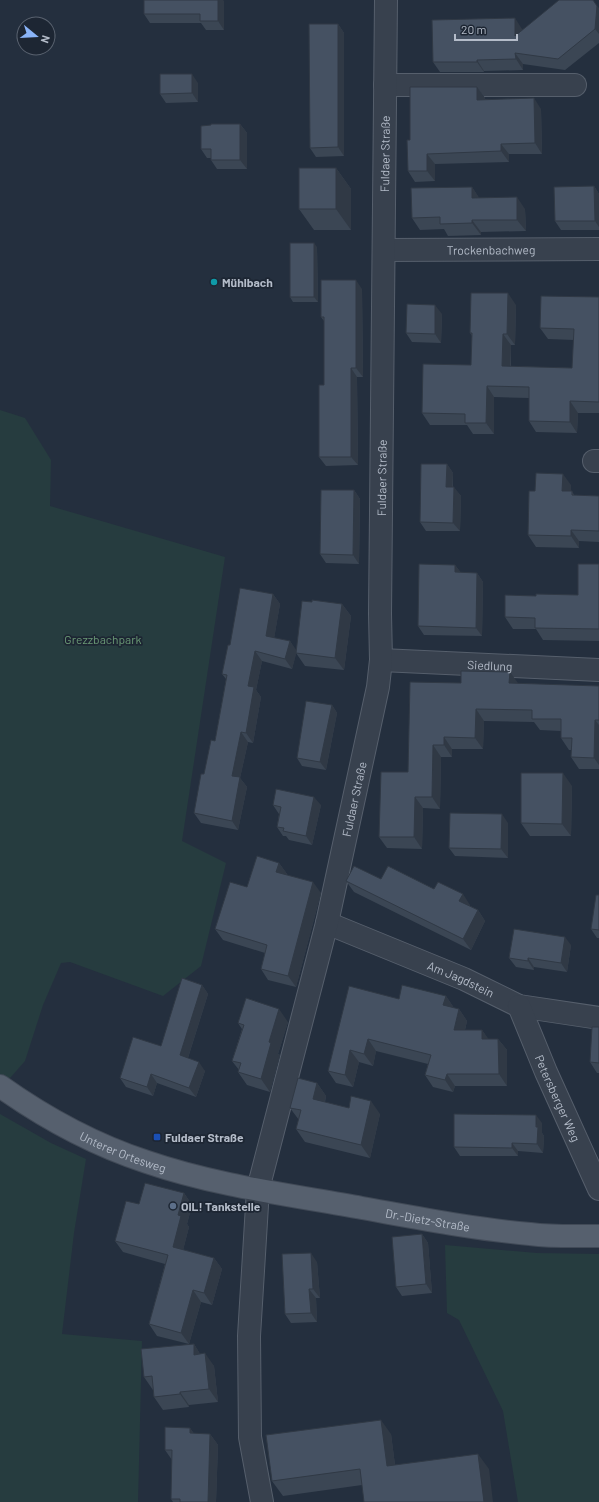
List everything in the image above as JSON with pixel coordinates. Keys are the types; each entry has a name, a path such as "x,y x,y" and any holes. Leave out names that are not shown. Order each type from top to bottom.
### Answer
{"main road":[{"name":"Unterer Ortesweg","path":"0,1086 39,1112 118,1152 148,1163 194,1176 258,1189"},
{"name":"Dr.-Dietz-Straße","path":"258,1189 462,1225 530,1234 599,1236"}],"street":[{"name":"Fuldaer Straße","path":"262,1502 250,1437 249,1336 258,1189 327,923 378,687 381,660 380,598 386,0"},
{"path":"385,85 575,85"},
{"name":"Trockenbachweg","path":"384,250 599,249"},
{"name":"Siedlung","path":"381,660 599,670"},
{"name":"Am Jagdstein","path":"327,923 464,979 519,1006 599,1018"},
{"name":"Petersberger Weg","path":"519,1006 546,1072 599,1190"}],"green space":[{"name":"Grezzbachpark","path":"0,410 25,418 51,460 50,506 225,557 182,841 226,863 201,966 163,996 70,962 61,963 43,1005 25,1061 3,1086 0,1084"},
{"path":"0,1114 51,1143 86,1159 74,1233 62,1334 142,1341 138,1502 0,1502"},
{"path":"445,1245 537,1253 599,1254 599,1502 518,1502 503,1411 459,1320 447,1313"}],"building":[{"path":"144,0 218,0 218,21 200,21 200,14 144,14"},
{"path":"559,0 593,0 597,6 595,29 558,59 515,53 516,59 477,60 477,62 433,62 432,20 515,18 515,36"},
{"path":"309,24 338,24 338,147 310,148"},
{"path":"160,74 192,74 192,93 160,94"},
{"path":"410,87 477,87 477,100 534,98 535,143 501,144 501,151 427,154 427,171 408,171 407,140 410,140"},
{"path":"211,124 240,124 240,160 211,160 211,149 201,149 201,126"},
{"path":"299,168 336,168 336,209 299,209"},
{"path":"594,186 595,221 555,221 554,187"},
{"path":"472,187 472,198 517,197 517,220 472,220 472,223 440,224 440,217 412,218 411,188"},
{"path":"290,243 314,243 314,297 290,297"},
{"path":"321,280 356,280 356,368 351,368 351,457 319,457 319,385 324,385 324,317 321,317"},
{"path":"471,293 508,293 507,334 503,334 502,366 572,368 574,329 540,328 541,296 599,297 599,402 570,401 570,422 529,421 529,387 487,386 486,423 465,423 465,414 422,413 423,364 471,365"},
{"path":"407,304 435,305 435,334 406,333"},
{"path":"421,464 447,464 446,487 454,487 453,523 420,522"},
{"path":"536,473 563,474 562,491 572,491 572,495 599,496 599,531 571,530 571,536 528,535 529,491 535,491"},
{"path":"321,490 354,490 353,555 320,554"},
{"path":"419,564 455,565 455,572 477,573 476,628 418,626"},
{"path":"578,564 599,564 599,629 535,628 535,618 505,617 505,595 578,595"},
{"path":"240,588 273,594 266,636 290,641 285,659 255,651 248,686 254,687 246,733 241,732 232,776 240,777 232,821 194,813 201,774 204,774 211,740 215,741 227,675 222,674 228,645 230,645"},
{"path":"312,600 342,604 335,658 296,653 302,601 312,602"},
{"path":"461,671 510,672 509,683 599,686 599,720 595,720 594,758 571,757 572,738 561,738 561,719 532,719 532,710 476,709 475,738 444,737 444,745 433,745 432,797 415,797 414,837 379,837 381,772 408,772 410,682 461,683"},
{"path":"306,701 332,705 320,762 297,758"},
{"path":"521,773 563,773 562,824 521,823"},
{"path":"276,789 314,797 306,836 283,831 284,828 277,827 281,807 273,805"},
{"path":"450,813 502,814 501,849 449,848"},
{"path":"257,856 279,863 276,872 313,882 288,976 261,969 267,945 215,929 230,882 247,887"},
{"path":"354,866 381,879 388,866 434,889 438,882 463,894 459,901 478,910 463,939 346,881"},
{"path":"596,895 599,895 599,930 591,929"},
{"path":"514,929 565,937 561,963 528,958 528,961 509,958"},
{"path":"182,978 202,985 180,1055 199,1062 189,1088 151,1074 147,1087 120,1078 133,1037 161,1046"},
{"path":"402,985 446,996 443,1005 459,1009 454,1030 482,1030 482,1039 498,1039 499,1074 447,1074 445,1080 425,1075 431,1055 368,1039 364,1054 350,1050 345,1075 328,1071 349,986 399,999"},
{"path":"246,998 279,1009 269,1042 271,1043 261,1079 238,1072 241,1063 232,1061 244,1025 238,1023"},
{"path":"592,1027 599,1027 599,1063 590,1062"},
{"path":"298,1078 317,1083 313,1099 349,1108 351,1096 371,1101 361,1145 296,1129 301,1110 290,1108"},
{"path":"454,1114 536,1115 536,1127 538,1127 537,1144 512,1143 512,1148 454,1147"},
{"path":"145,1183 184,1193 178,1215 181,1216 173,1247 214,1258 204,1293 193,1290 181,1333 149,1324 168,1255 115,1241 126,1201 139,1204"},
{"path":"422,1234 426,1284 396,1287 392,1237"},
{"path":"311,1253 313,1289 309,1289 311,1313 285,1314 282,1254"},
{"path":"194,1344 194,1355 205,1353 209,1389 180,1392 180,1394 154,1397 152,1376 144,1377 141,1349"},
{"path":"381,1420 387,1466 478,1454 484,1502 364,1502 360,1469 272,1481 266,1435"},
{"path":"165,1427 190,1428 190,1433 210,1434 208,1502 180,1502 180,1499 171,1499 172,1450 165,1450"}],"place":[{"name":"Mühlbach","path":"214,282"},
{"name":"Fuldaer Straße","path":"157,1137"},
{"name":"OIL! Tankstelle","path":"173,1206"}]}
